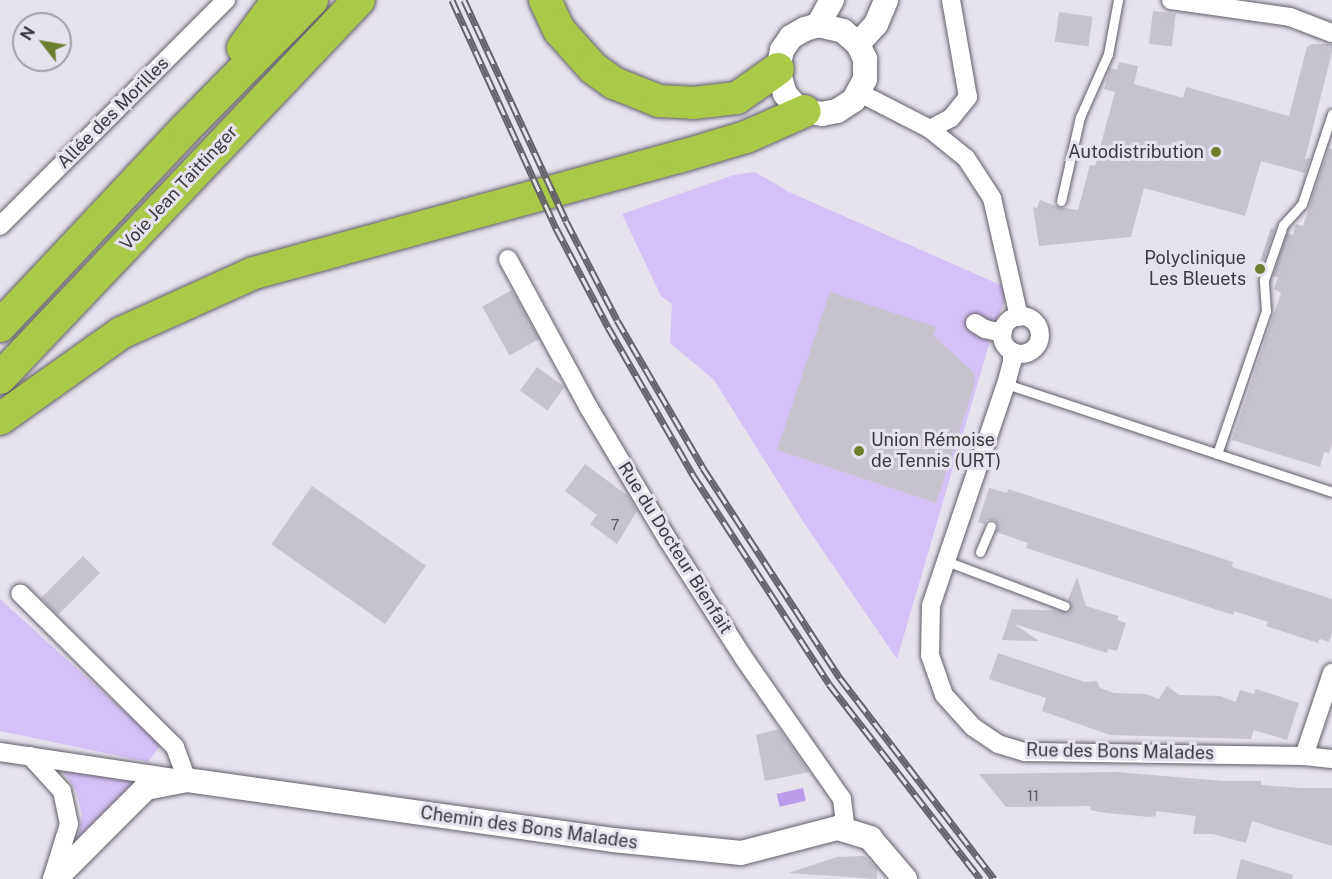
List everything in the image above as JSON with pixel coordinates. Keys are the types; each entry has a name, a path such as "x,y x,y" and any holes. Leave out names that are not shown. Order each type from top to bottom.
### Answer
{"highway":[{"path":"185,129 278,0"},
{"name":"Voie Jean Taittinger","path":"0,326 185,129 312,0"},
{"name":"Voie Jean Taittinger","path":"0,378 359,0"},
{"path":"545,0 560,30 593,68 614,83 659,101 693,103 737,98 778,69"},
{"path":"0,419 121,333 254,273 679,157 746,136 805,111"}],"street":[{"name":"Allée des Morilles","path":"0,226 226,0"},
{"path":"818,25 832,0"},
{"path":"858,44 876,24 886,0"},
{"path":"930,129 951,118 968,97 951,0"},
{"path":"1171,0 1290,17 1332,33"},
{"path":"818,25 843,31 858,44 865,59 865,79 854,100 837,111 822,114 805,111 794,104 785,94 779,81 778,69 782,50 791,37 818,25"},
{"path":"858,92 930,129 966,158 992,198 1019,317"},
{"name":"Rue du Docteur Bienfait","path":"508,259 589,408 668,540 743,657 842,799 846,831"},
{"path":"1019,317 1033,320 1040,337 1035,348 1030,352 1012,357 1004,343 1003,333 1009,321 1019,317"},
{"path":"975,323 985,329 1003,333"},
{"name":"Rue des Bons Malades","path":"1012,357 1006,384 931,604 930,655 944,694 973,727 998,744 1025,752 1304,756 1332,759"},
{"path":"20,593 175,747 187,780"},
{"path":"1304,756 1332,673"},
{"name":"Chemin des Bons Malades","path":"0,752 614,840 741,853 838,828 870,837 905,879"},
{"path":"30,756 62,791 69,824 53,879"},
{"name":"Chemin des Bons Malades","path":"53,879 146,788 187,780"}],"lane":[{"path":"1061,201 1080,117 1108,54 1118,0"},
{"path":"1217,454 1266,311 1264,280 1283,225 1302,204 1332,114"},
{"path":"1006,384 1332,492"},
{"path":"980,552 991,526"},
{"path":"946,561 1065,606"}],"shaded area":[{"name":"Union Rémoise de Tennis (URT)","path":"755,172 789,192 1003,286 1004,303 995,324 897,659 804,523 714,380 670,343 672,304 661,296 622,214 734,175"},
{"path":"0,599 161,745 148,762 0,731"},
{"path":"63,771 141,782 77,845 82,815 76,791"},
{"path":"803,788 806,801 780,807 777,794"}],"building":[{"path":"1153,11 1176,14 1172,47 1149,44"},
{"path":"1059,12 1093,17 1088,46 1055,42"},
{"path":"1312,44 1332,44 1332,52 1305,159 1310,158 1305,173 1261,161 1245,216 1144,188 1131,237 1039,246 1033,207 1037,208 1040,200 1059,207 1078,210 1090,165 1095,166 1115,92 1104,89 1110,68 1117,70 1119,62 1138,66 1134,84 1183,98 1186,87 1289,116 1307,47"},
{"path":"1329,148 1332,149 1332,445 1329,453 1324,452 1320,467 1232,440 1281,293 1274,289 1278,277 1273,276 1287,233 1293,235 1296,224 1303,226"},
{"path":"1271,228 1275,229 1260,271 1257,270"},
{"path":"512,290 539,339 509,355 482,306"},
{"path":"830,292 936,327 933,335 975,374 974,386 936,503 777,450"},
{"path":"537,367 565,387 547,410 520,390"},
{"path":"585,464 628,496 637,511 617,544 590,524 597,515 565,491"},
{"path":"312,486 426,566 385,624 271,544"},
{"path":"989,488 1007,493 1008,489 1233,562 1232,567 1332,599 1332,632 1329,642 1320,639 1318,643 1266,626 1268,622 1234,611 1233,615 1026,548 1028,543 996,532 998,525 994,520 987,520 985,524 978,522"},
{"path":"83,556 100,573 58,615 41,598"},
{"path":"1077,577 1086,606 1119,616 1117,620 1126,623 1117,651 1108,649 1107,653 1014,624 1039,641 1002,640 1012,609 1070,611 1071,604 1068,600"},
{"path":"998,653 1085,682 1097,681 1100,688 1114,693 1146,694 1159,699 1167,686 1179,695 1220,696 1236,702 1240,690 1254,694 1256,689 1299,703 1287,740 1254,730 1251,739 1110,735 1042,711 1046,698 989,679"},
{"path":"779,729 809,772 765,781 756,735"},
{"path":"1117,772 1223,781 1261,781 1261,785 1300,788 1332,788 1332,846 1252,821 1246,843 1213,834 1193,834 1196,816 1156,811 1156,816 1150,817 1106,813 1090,810 1090,806 1006,807 979,774"},
{"path":"864,856 877,868 877,879 788,873 837,857"},
{"path":"1241,859 1293,875 1292,879 1236,879"}],"railway":[{"path":"452,0 556,228 608,327 693,475 829,684 980,879"},
{"path":"464,0 566,221 617,320 703,468 840,678 994,879"}],"place":[{"name":"Autodistribution","path":"1216,152"},
{"name":"Polyclinique Les Bleuets","path":"1260,269"},
{"name":"Union Rémoise de Tennis (URT)","path":"859,451"}]}
